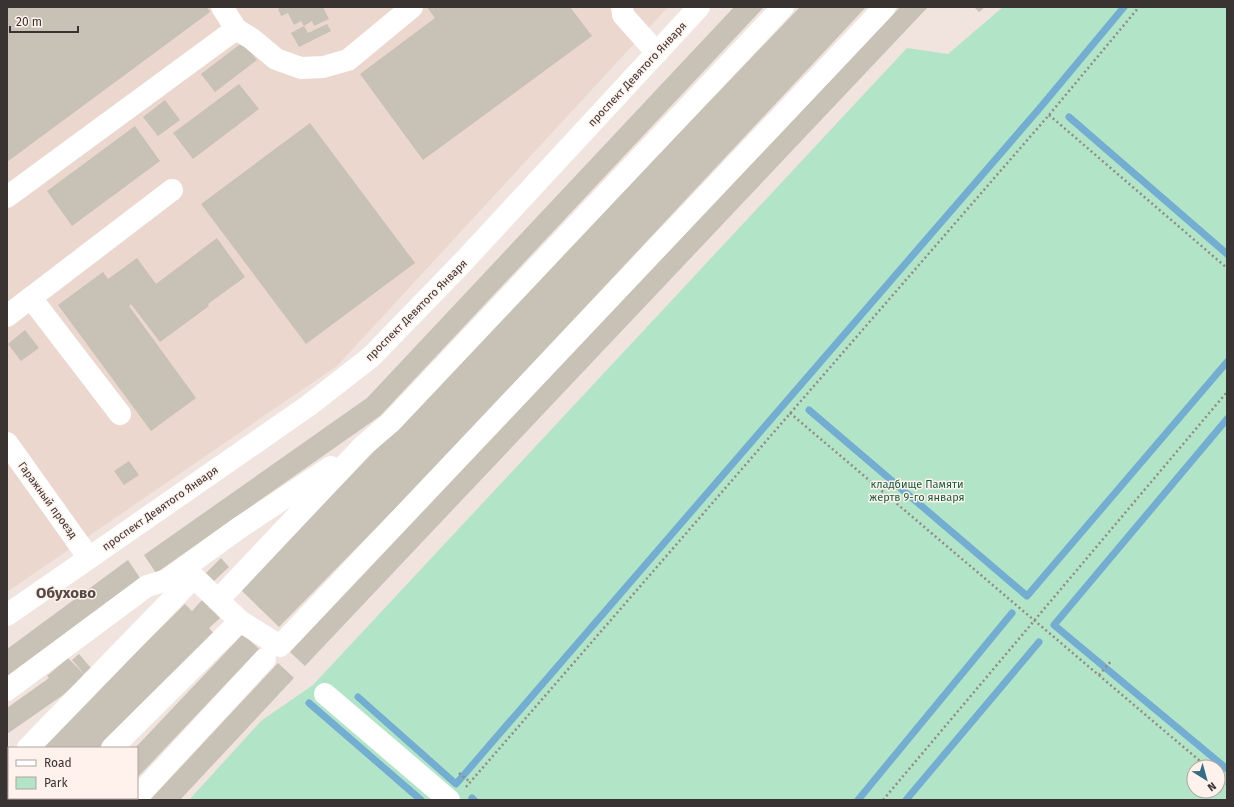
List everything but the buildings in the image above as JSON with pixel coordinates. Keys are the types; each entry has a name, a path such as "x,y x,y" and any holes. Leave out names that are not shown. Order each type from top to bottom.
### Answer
{"street":[{"path":"222,7 236,29 252,39 276,59 301,68 323,67 348,60 400,11"},
{"path":"622,7 623,15 657,53"},
{"name":"проспект Девятого Января","path":"7,615 308,406 371,357 463,262 700,7"},
{"path":"218,600 363,446 391,422 783,7"},
{"path":"189,573 240,621 280,646 885,7"},
{"path":"7,197 236,29"},
{"path":"7,316 172,190"},
{"path":"31,298 120,414"},
{"name":"Гаражный проезд","path":"7,443 89,558"},
{"path":"29,747 189,573 239,528 363,446"},
{"path":"7,690 147,586 189,573"},
{"path":"113,747 240,621"},
{"path":"138,796 265,659"},
{"path":"325,694 457,794"}],"path":[{"path":"457,794 470,782 1049,115 1139,7"},
{"path":"1049,115 1227,268"},
{"path":"883,800 1034,619 1227,392"},
{"path":"790,412 1198,759"},
{"path":"1099,675 1112,660"},
{"path":"459,773 470,782"}],"shaded area":[{"path":"7,7 668,7 337,366 7,592"}],"green space":[{"name":"кладбище Памяти жертв 9-го января","path":"1003,7 1227,7 1227,800 189,800 261,721 313,685 907,48 948,54"}],"waterway":[{"path":"358,697 456,784 1039,109 1124,7"},
{"path":"1069,117 1227,254"},
{"path":"809,410 1027,596 1227,362"},
{"path":"1227,419 1054,625 1227,769"},
{"path":"858,800 1012,613"},
{"path":"906,800 1039,642"},
{"path":"309,703 421,800"}],"district":[{"name":"Обухово","path":"66,593"}]}
